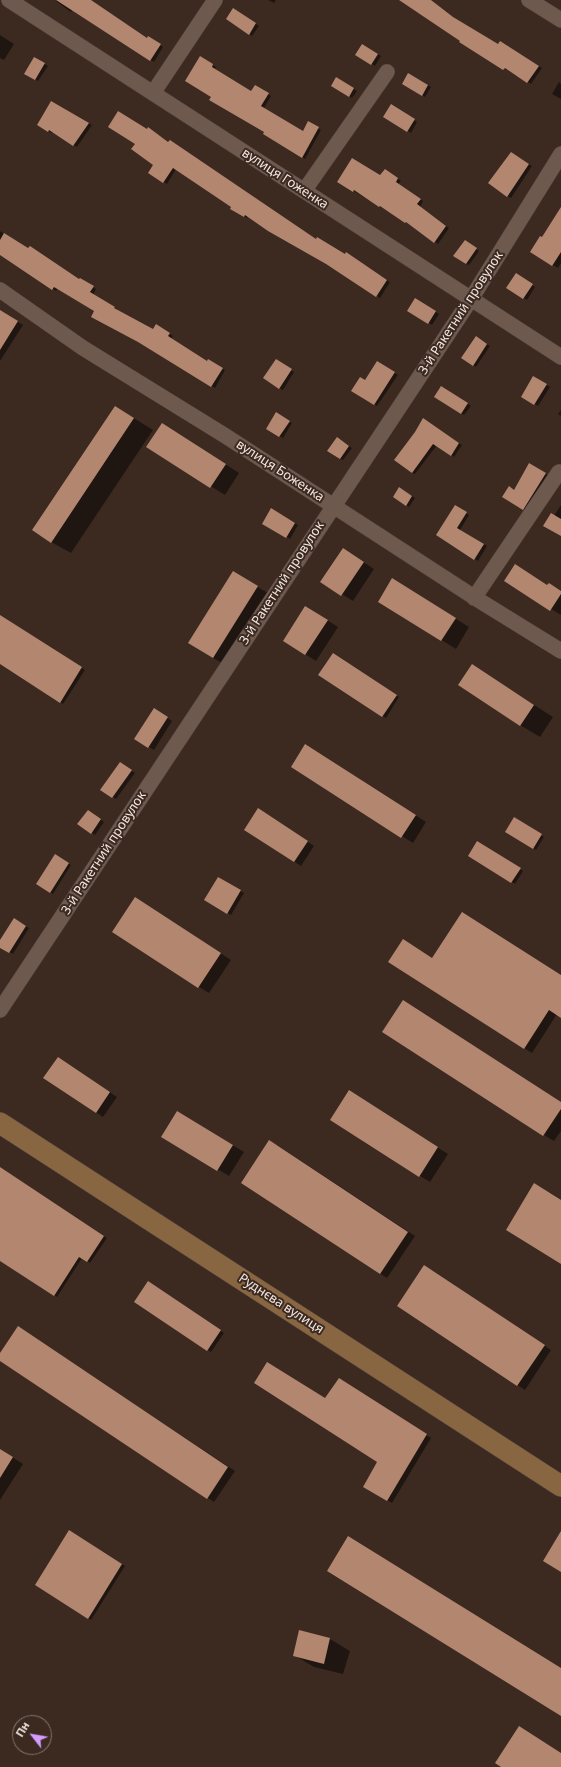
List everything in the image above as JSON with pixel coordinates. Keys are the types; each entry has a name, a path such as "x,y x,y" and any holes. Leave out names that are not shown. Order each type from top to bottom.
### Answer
{"street":[{"name":"вулиця Гоженка","path":"9,0 561,358"},
{"path":"153,93 215,0"},
{"path":"530,0 561,20"},
{"path":"304,191 387,72"},
{"name":"3-й Ракетний провулок","path":"0,1010 471,299 561,154"},
{"name":"вулиця Боженка","path":"0,290 83,348 333,506 474,598 561,651"},
{"path":"474,598 559,472"},
{"name":"Руднєва вулиця","path":"0,1124 561,1486"}],"building":[{"path":"56,0 91,0 147,38 148,36 161,44 150,61"},
{"path":"399,0 431,0 453,17 498,44 500,41 539,66 527,83 505,68 503,70 459,42 460,41"},
{"path":"233,8 256,23 249,35 226,19"},
{"path":"362,44 378,54 371,65 355,55"},
{"path":"200,56 213,64 212,67 251,91 255,85 269,93 261,106 303,131 308,121 319,127 302,158 263,134 264,132 209,100 211,97 185,81"},
{"path":"34,57 45,63 35,80 24,74"},
{"path":"408,73 428,85 422,96 402,84"},
{"path":"336,77 354,88 349,97 331,86"},
{"path":"51,101 89,123 73,146 49,130 48,132 37,125"},
{"path":"391,104 415,119 407,132 383,117"},
{"path":"118,111 147,129 148,127 168,142 170,140 316,239 317,237 345,254 346,252 387,280 376,297 326,264 268,231 245,215 244,217 230,209 231,207 173,168 163,183 148,173 153,165 131,149 135,144 108,127"},
{"path":"511,152 529,164 507,197 488,183"},
{"path":"352,158 380,175 385,169 398,178 396,182 421,199 417,204 446,226 434,243 406,222 405,223 380,206 379,207 354,190 353,192 337,182"},
{"path":"561,207 561,252 552,266 530,252 540,236 542,237"},
{"path":"4,233 28,248 30,246 79,279 80,278 94,286 90,292 115,307 114,308 153,329 156,324 170,333 168,336 207,361 208,359 223,368 211,387 138,342 91,317 94,311 54,287 52,290 0,255 0,240"},
{"path":"465,240 477,248 466,264 453,256"},
{"path":"516,273 533,284 523,299 506,288"},
{"path":"415,298 436,311 428,324 407,311"},
{"path":"0,310 18,321 0,350"},
{"path":"476,336 487,344 473,366 461,358"},
{"path":"276,359 292,369 279,389 263,378"},
{"path":"377,361 395,372 374,405 351,391 360,377 365,380"},
{"path":"533,376 547,384 534,405 521,397"},
{"path":"441,386 468,403 461,414 434,397"},
{"path":"115,406 134,418 51,543 32,530"},
{"path":"276,412 290,421 279,437 266,429"},
{"path":"423,418 459,443 451,456 433,444 412,473 394,460 415,432"},
{"path":"162,423 226,464 210,488 146,447"},
{"path":"337,437 349,446 340,459 327,451"},
{"path":"529,463 546,473 523,510 502,497 509,486 514,490"},
{"path":"399,487 412,496 406,506 393,497"},
{"path":"455,505 467,512 457,528 484,544 474,560 436,535"},
{"path":"271,508 295,523 286,538 262,524"},
{"path":"551,513 561,519 561,536 543,526"},
{"path":"343,548 364,562 341,596 320,582"},
{"path":"515,564 547,585 549,583 561,591 561,594 550,611 504,581"},
{"path":"233,571 258,586 213,658 188,643"},
{"path":"392,578 456,618 441,641 378,602"},
{"path":"305,606 328,620 305,655 283,641"},
{"path":"0,615 82,667 60,703 0,664"},
{"path":"333,653 397,695 382,717 318,675"},
{"path":"472,664 534,705 520,726 458,685"},
{"path":"154,708 168,717 148,748 134,739"},
{"path":"305,744 416,815 401,838 291,767"},
{"path":"120,762 132,770 112,798 100,790"},
{"path":"258,808 308,841 294,862 244,830"},
{"path":"88,810 101,819 91,834 77,824"},
{"path":"514,817 542,834 533,849 505,832"},
{"path":"477,841 521,868 511,883 468,856"},
{"path":"55,854 69,863 50,893 36,884"},
{"path":"218,877 241,890 227,914 204,900"},
{"path":"135,897 221,953 198,988 112,932"},
{"path":"462,912 561,975 561,1018 549,1010 524,1049 388,962 403,939 432,958"},
{"path":"14,918 26,926 9,953 0,948 0,940"},
{"path":"403,1000 561,1102 561,1109 543,1136 382,1032"},
{"path":"58,1057 110,1092 96,1113 43,1078"},
{"path":"349,1090 438,1147 419,1177 330,1120"},
{"path":"177,1111 233,1145 217,1171 161,1137"},
{"path":"269,1140 408,1232 380,1274 241,1183"},
{"path":"0,1167 104,1236 87,1262 79,1257 54,1296 0,1261"},
{"path":"534,1183 561,1200 561,1264 506,1230"},
{"path":"424,1265 545,1345 517,1386 397,1306"},
{"path":"148,1281 221,1330 207,1351 134,1302"},
{"path":"18,1326 228,1467 207,1499 0,1361 0,1353"},
{"path":"267,1362 325,1398 339,1378 427,1434 387,1501 363,1487 377,1462 254,1383"},
{"path":"0,1449 13,1457 0,1478"},
{"path":"69,1530 122,1564 88,1619 35,1585"},
{"path":"561,1531 561,1572 543,1561"},
{"path":"348,1536 561,1668 561,1716 327,1571"},
{"path":"299,1630 330,1638 324,1664 293,1656"},
{"path":"519,1726 561,1753 561,1767 501,1767 495,1763"}]}
